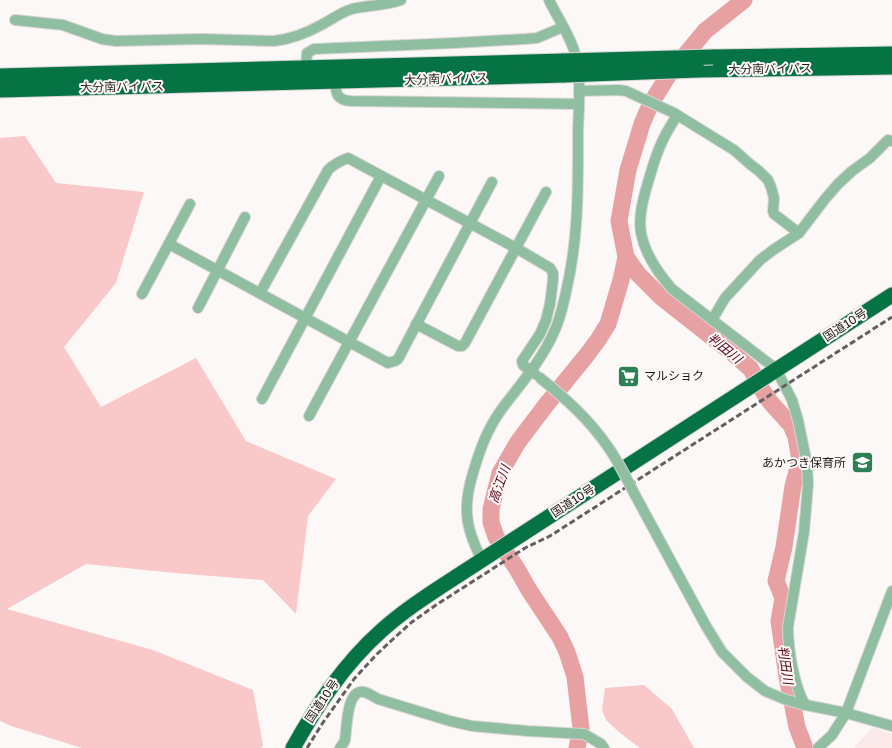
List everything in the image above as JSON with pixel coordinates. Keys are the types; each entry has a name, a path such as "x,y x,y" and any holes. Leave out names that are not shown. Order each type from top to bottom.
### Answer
{"highway":[{"name":"大分南バイパス","path":"0,90 335,82 713,57 892,54"},
{"name":"大分南バイパス","path":"0,76 306,68 564,68 698,70 892,67"},
{"name":"国道10号","path":"293,748 315,709 334,683 382,630 411,607 521,534 892,295"}],"street":[{"path":"14,20 63,25 109,41 209,39 274,41 294,37 320,26 351,9 401,0"},
{"path":"487,557 475,548 467,516 470,486 480,450 487,432 501,410 535,374 554,332 563,305 574,245 578,209 578,72 576,57 570,40 549,0"},
{"path":"306,68 307,53 314,49 537,38 563,27"},
{"path":"335,82 336,92 344,101 579,104"},
{"path":"579,91 619,90 632,93 676,114 734,150 768,180 774,198 774,214 799,233"},
{"path":"676,114 666,132 654,161 643,199 641,232 651,260 672,288 774,371 792,400 798,420 807,464 808,484 804,532 788,627 790,654 803,705"},
{"path":"712,320 725,298 760,260 799,233 838,184 852,171 870,158 888,140 892,142"},
{"path":"260,294 328,170 341,160 348,158 547,266 552,271 553,277 550,304 544,327 522,361 523,365 570,403 595,429 609,448 706,626 722,652 747,677 765,691 784,700 846,713 892,726"},
{"path":"262,399 381,176"},
{"path":"309,416 439,176"},
{"path":"169,244 388,363 398,359 492,182"},
{"path":"416,324 458,346 462,346 465,343 546,192"},
{"path":"142,294 190,204"},
{"path":"198,308 245,216"},
{"path":"818,748 832,735 846,713 892,591"},
{"path":"340,748 345,738 351,700 356,694 366,692 378,699 450,721 472,726 584,734 601,744 604,748"}],"shaded area":[{"path":"25,136 56,183 144,192 116,283 64,347 101,407 196,358 246,441 336,479 308,516 296,614 263,580 86,564 7,609 153,650 253,690 263,745 261,748 82,748 11,726 0,721 0,138"},
{"path":"644,685 672,709 694,748 640,748 606,720 602,710 605,688"},
{"path":"873,727 892,734 892,748 854,748"}],"waterway":[{"name":"判田川","path":"744,0 705,31 668,76 653,100 642,124 628,170 619,221 626,257 638,274 661,297 751,369 760,387 771,403 791,425 796,437 800,460 793,486 784,547 776,581 783,598 779,621 787,677 797,727 805,748"},
{"name":"高江川","path":"577,748 581,729 575,677 567,652 560,637 496,537 491,522 491,509 500,473 518,442 586,356 608,324 626,257"}],"railway":[{"path":"307,748 354,679 377,654 412,622 525,548 550,536 892,317"}],"place":[{"name":"マルショク","path":"628,376"},
{"name":"あかつき保育所","path":"862,463"}]}
